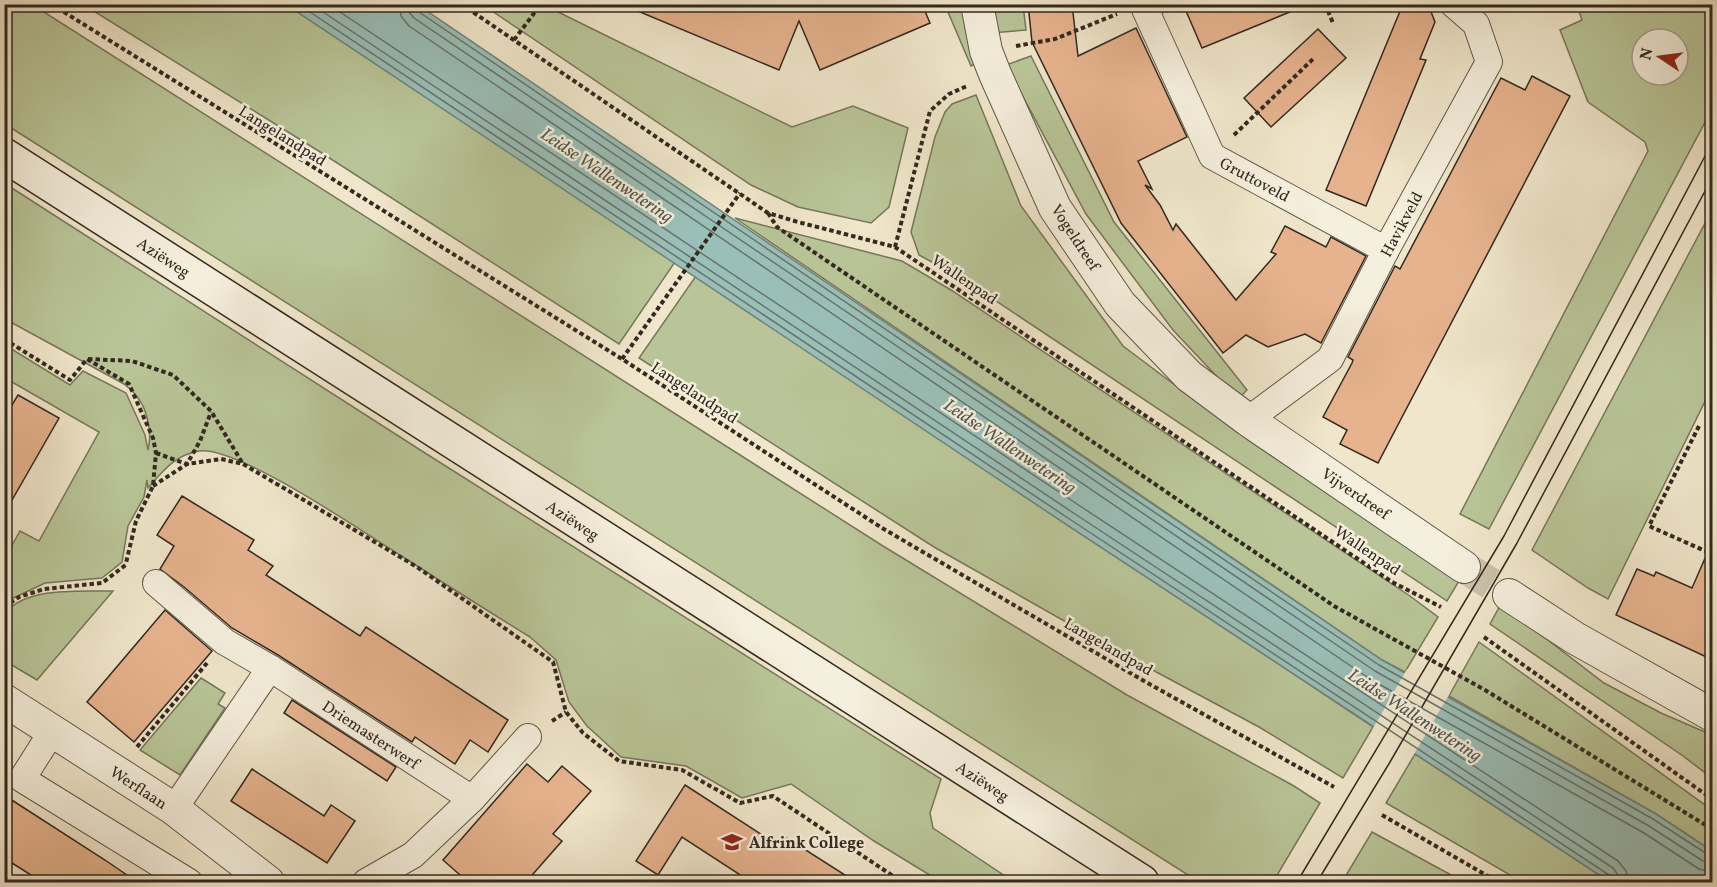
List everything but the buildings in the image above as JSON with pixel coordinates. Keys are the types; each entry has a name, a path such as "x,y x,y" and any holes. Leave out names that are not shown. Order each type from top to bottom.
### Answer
{"main road":[{"name":"Aziëweg","path":"4,155 1142,882"}],"street":[{"name":"Vogeldreef","path":"977,4 990,62 1055,208 1120,304 1189,376 1248,420"},
{"name":"Havikveld","path":"1248,420 1330,358 1489,62 1476,24 1453,4"},
{"name":"Gruttoveld","path":"1149,7 1212,156 1386,250"},
{"name":"Vijverdreef","path":"1248,420 1464,567"},
{"name":"Driemasterwerf","path":"157,583 225,642 270,668 471,800"},
{"path":"1509,595 1575,638 1713,715"},
{"path":"174,809 270,668"},
{"name":"Werflaan","path":"4,700 174,809 268,882"},
{"path":"53,730 22,779 189,882"},
{"path":"366,882 413,855 471,800 528,737"}],"path":[{"name":"Langelandpad","path":"51,4 622,359 882,528 1144,681 1334,787"},
{"name":"Wallenpad","path":"461,4 768,213 895,247 1392,582 1441,607"},
{"path":"514,40 541,4"},
{"path":"1325,4 1333,23"},
{"path":"895,247 930,111 990,62 1055,39 1128,9 1149,7"},
{"path":"1212,156 1313,59"},
{"path":"622,359 740,193"},
{"path":"768,213 777,227 1334,606 1485,690 1713,829"},
{"path":"4,339 70,380 87,359"},
{"path":"87,359 132,361 173,375 211,411 243,464"},
{"path":"4,607 19,597 44,589 102,584 126,564 136,521 153,486 156,453 153,438 129,384 87,359"},
{"path":"187,464 200,441 211,411"},
{"path":"1699,426 1649,526 1713,554"},
{"path":"156,453 187,464"},
{"path":"153,486 187,464 220,459 243,464 417,567 553,662 566,712 583,733 619,762 682,770 740,803 773,796 902,882"},
{"path":"126,564 157,583"},
{"path":"1484,637 1713,799"},
{"path":"133,752 225,642"},
{"path":"1382,815 1498,882"}],"green space":[{"path":"4,5 33,5 883,546 1127,695 1294,786 1320,803 1273,882 1199,882 5,124"},
{"path":"84,5 287,5 675,262 619,344 317,150"},
{"path":"483,5 551,5 550,8 792,127 853,106 908,128 889,207 871,223 798,207 751,185"},
{"path":"945,5 965,5 975,64 971,66"},
{"path":"987,5 1023,5 1026,30 991,33"},
{"path":"1577,5 1712,5 1712,109 1489,529 1460,514 1648,151 1645,142 1588,102 1560,30 1582,20"},
{"path":"1031,56 1114,222 1247,390 1238,399 1173,330 1086,214 1006,65"},
{"path":"976,95 1021,206 1123,346 1248,440 1459,581 1447,601 963,279 919,255 911,232 935,137 945,112 952,104"},
{"path":"4,183 425,453 941,779 930,813 933,828 1014,882 941,882 874,841 791,784 742,798 686,766 621,757 587,726 569,702 556,660 530,637 301,493 242,462 217,453 199,451 183,456 170,465 148,488 147,480 144,497 128,526 122,562 102,578 45,583 5,602 5,558 20,531 39,541 99,432 5,378 5,357 10,348 70,385 83,371 126,393 145,435 148,450 150,437 144,409 137,396 126,386 5,319"},
{"path":"1712,210 1712,387 1608,599 1532,550"},
{"path":"735,218 902,261 951,290 1410,596 1438,617 1405,672 1382,660"},
{"path":"696,276 1373,727 1343,778 1259,727 1119,652 934,547 639,358"},
{"path":"113,591 37,680 5,661 5,613 15,604 27,598 56,592"},
{"path":"1501,604 1604,683 1661,713 1712,735 1712,778 1490,624"},
{"path":"1479,642 1712,810 1712,851 1656,814 1449,696"},
{"path":"201,678 225,693 218,704 225,708 180,775 140,750"},
{"path":"1415,754 1610,882 1522,882 1386,803"},
{"path":"1372,832 1464,882 1342,882"}],"water":[{"name":"Leidse Wallenwetering","path":"287,5 418,5 1382,660 1656,814 1712,851 1712,882 1610,882 1064,523"}],"pier":[{"path":"1407,669 1450,693 1413,756 1372,730"}],"tunnel":[{"path":"1464,567 1509,595"}],"tram line":[{"path":"1297,882 1504,536 1712,143"},
{"path":"1317,882 1390,762 1517,543 1712,178"}],"place":[{"name":"Alfrink College","path":"732,842"}]}
